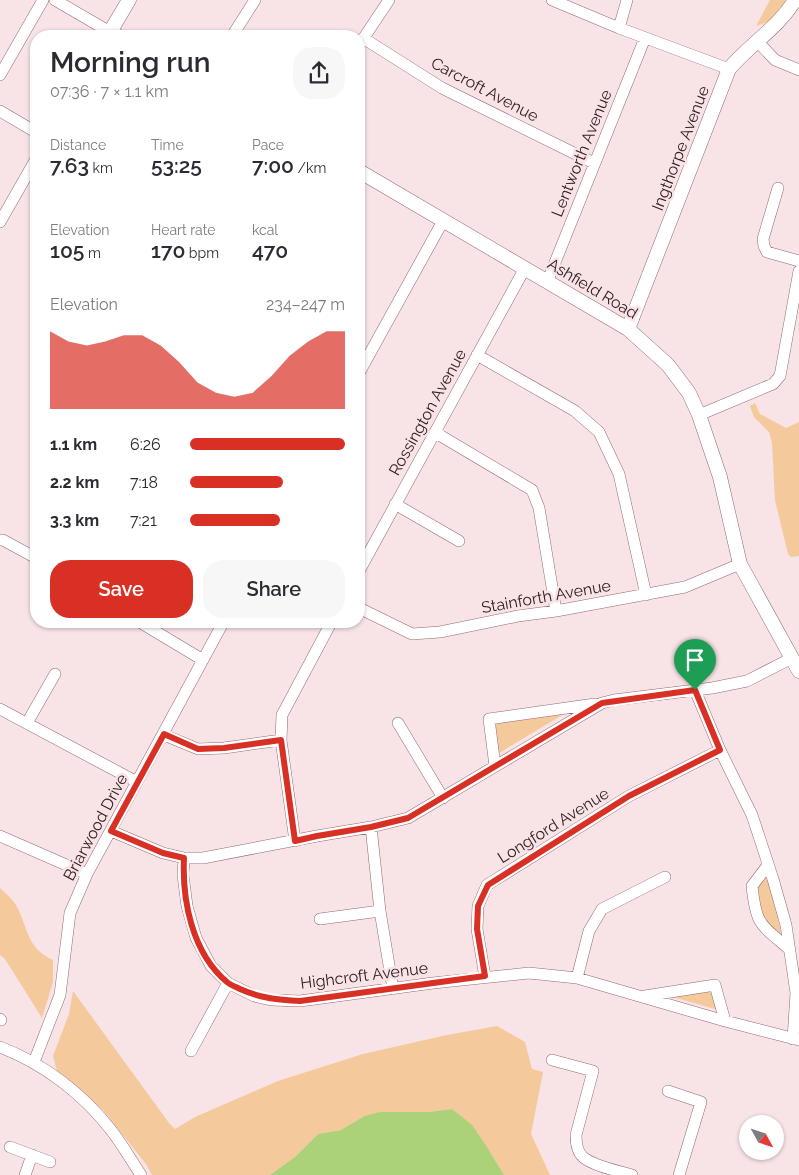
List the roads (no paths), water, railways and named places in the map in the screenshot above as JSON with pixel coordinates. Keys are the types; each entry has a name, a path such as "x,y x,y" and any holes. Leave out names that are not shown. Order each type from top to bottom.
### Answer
{"street":[{"path":"0,75 44,0"},
{"path":"55,0 104,30"},
{"path":"114,30 129,0"},
{"path":"236,30 255,0"},
{"path":"365,36 389,0"},
{"path":"552,0 644,38 730,69"},
{"path":"619,28 627,0"},
{"name":"Ingthorpe Avenue","path":"628,329 730,69 740,57 780,20 795,0"},
{"name":"Lentworth Avenue","path":"548,280 644,38"},
{"path":"757,41 775,60 799,70"},
{"name":"Carcroft Avenue","path":"365,44 442,88 594,163"},
{"path":"0,111 30,129"},
{"path":"0,222 5,203 30,168"},
{"name":"Ashfield Road","path":"365,175 548,280 628,329 679,377 690,392 720,477 740,564 799,671"},
{"path":"778,188 763,239 764,246 767,252 799,261"},
{"path":"365,362 443,221"},
{"name":"Rossington Avenue","path":"365,560 525,268"},
{"path":"699,415 773,384 778,379 787,343 799,271"},
{"path":"476,355 575,410 599,432 620,474 646,595"},
{"path":"436,433 532,490 539,508 556,611"},
{"path":"395,504 452,540"},
{"path":"0,540 30,553"},
{"name":"Stainforth Avenue","path":"365,611 412,634 440,632 518,616 685,588 740,564"},
{"path":"150,628 203,660"},
{"name":"Briarwood Drive","path":"34,1062 60,995 70,913 87,874 220,628"},
{"path":"295,841 281,740 282,715 328,628"},
{"path":"495,766 490,719 712,688 747,681 792,658"},
{"path":"27,723 55,674"},
{"path":"695,690 720,750 752,815 786,925 796,993 796,1040"},
{"path":"111,831 163,853 184,858 204,858 371,827 408,818 602,703"},
{"path":"0,709 138,782"},
{"path":"398,724 443,798"},
{"path":"164,734 198,749 224,748 281,740"},
{"name":"Longford Avenue","path":"485,976 477,929 478,906 488,885 629,796 720,750"},
{"path":"371,827 380,911 393,989"},
{"path":"0,836 87,874"},
{"name":"Highcroft Avenue","path":"184,858 183,875 187,906 196,938 211,966 228,983 263,998 300,1001 485,976 528,973 577,978 796,1040"},
{"path":"768,865 752,886 754,909 760,924 789,949"},
{"path":"577,978 589,931 602,909 665,877"},
{"path":"320,919 380,911"},
{"path":"191,1051 228,983"},
{"name":"Highcroft Avenue","path":"642,996 715,985 725,1021"},
{"path":"0,1047 34,1062 68,1087 112,1130 141,1175"},
{"path":"552,1060 593,1071 576,1135 576,1143 580,1152 592,1162 632,1175"},
{"path":"668,1091 701,1102 679,1175"},
{"path":"10,1147 50,1162"},
{"path":"25,1175 32,1155"}]}
